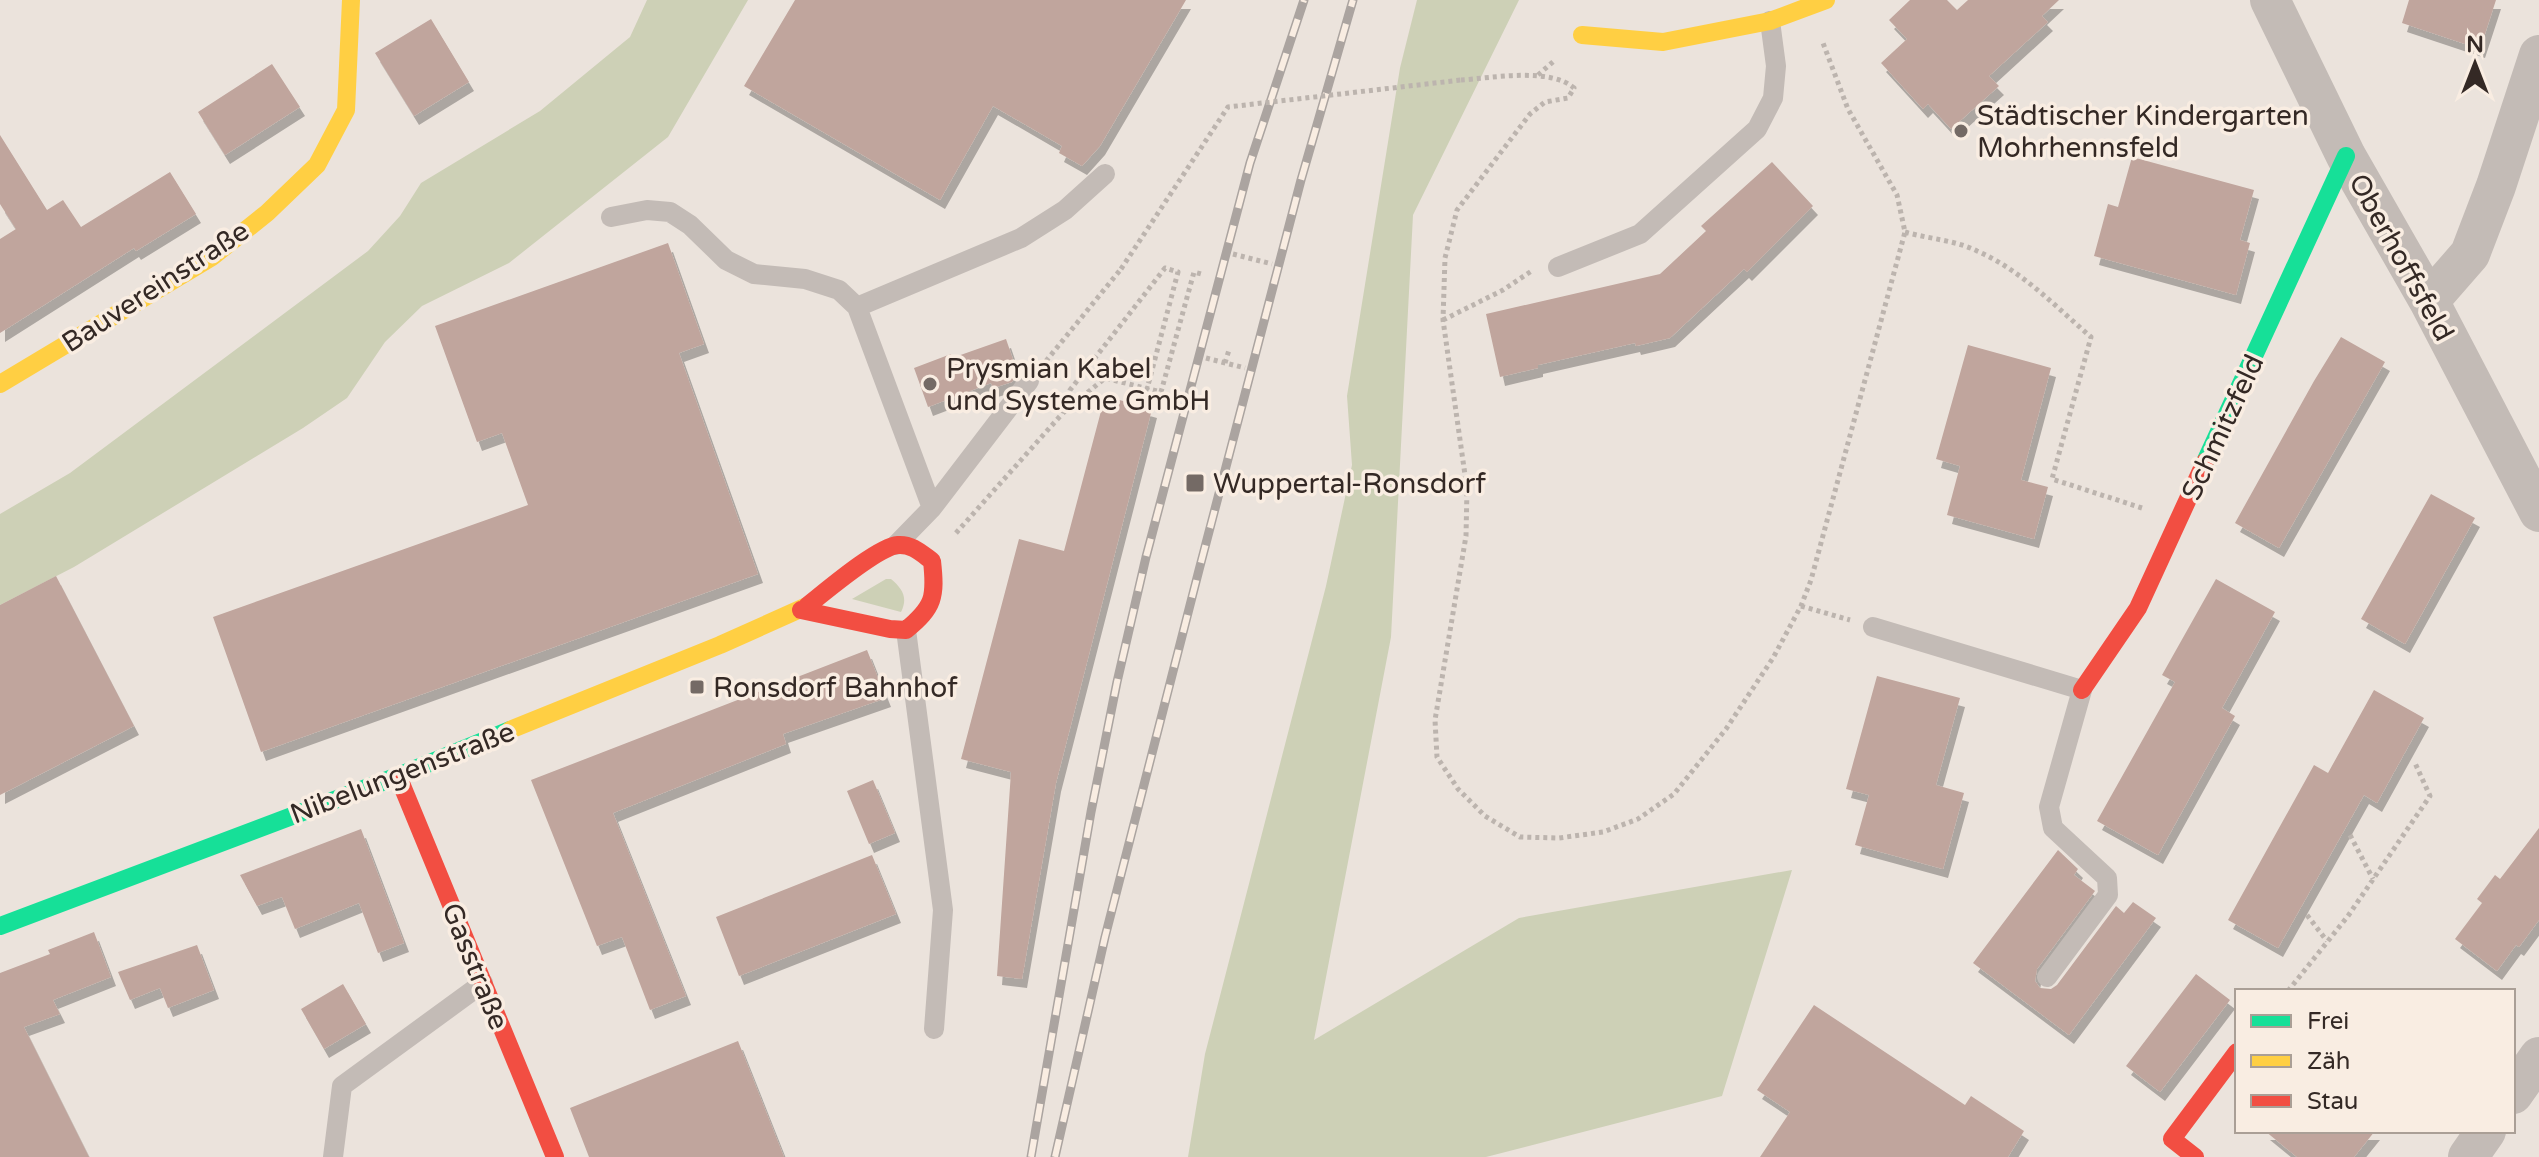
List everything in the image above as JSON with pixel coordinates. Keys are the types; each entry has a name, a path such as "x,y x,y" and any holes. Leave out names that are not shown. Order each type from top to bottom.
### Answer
{"street":[{"name":"Bauvereinstraße","path":"0,384 212,257 267,213 317,165 346,110 351,0"},
{"name":"Oberhoffsfeld","path":"2270,0 2346,156 2429,301 2539,512"},
{"path":"1582,35 1663,42 1770,21 1818,4"},
{"path":"2429,301 2470,254 2539,55"},
{"name":"Schmitzfeld","path":"2082,690 2138,608 2346,156"},
{"path":"801,610 906,630 931,610 936,587 932,561 912,547 895,545"},
{"name":"Nibelungenstraße","path":"0,926 398,776 801,610 864,562 895,545"},
{"name":"Gasstraße","path":"398,776 555,1157"},
{"path":"2195,1157 2172,1139 2235,1055"},
{"path":"2515,1091 2539,1057"},
{"path":"2468,1157 2485,1133"}],"lane":[{"path":"1558,267 1640,234 1757,129 1773,98 1776,66 1770,21"},
{"path":"857,307 1021,238 1065,210 1105,174"},
{"path":"611,217 647,210 670,212 690,225 726,260 754,274 805,279 839,290 857,307 932,508"},
{"path":"895,545 932,508 1029,381"},
{"path":"1873,627 2082,690 2049,807 2053,828 2107,878 2108,895 2047,977"},
{"path":"906,630 943,910 934,1029"},
{"path":"333,1157 342,1086 483,983"}],"path":[{"path":"1029,381 1121,269 1228,107 1461,80 1537,75 1565,80 1574,88 1568,98 1545,102 1530,114 1457,210 1445,258 1443,320 1467,489 1466,536 1435,720 1437,757 1458,789 1485,816 1520,837 1559,838 1603,832 1638,819 1674,794 1726,729 1773,658 1801,606 1815,565 1905,232 1897,195 1848,109 1818,4"},
{"path":"1905,232 1977,250 2022,277 2091,337 2052,479 2179,521"},
{"path":"1233,254 1252,262 1272,264"},
{"path":"1443,320 1503,290 1536,268 1558,267"},
{"path":"1062,414 1070,390 1165,268 1178,272 1147,389"},
{"path":"932,561 1062,414 1105,378 1161,392 1194,272 1201,274"},
{"path":"1225,363 1229,350"},
{"path":"1206,358 1245,368"},
{"path":"1801,606 1873,627"},
{"path":"2290,989 2373,879 2430,796 2415,763"},
{"path":"2350,835 2373,879"},
{"path":"2307,915 2327,941"}],"green space":[{"path":"647,0 748,0 668,137 509,263 422,306 385,342 347,398 74,567 0,605 0,514 70,473 368,251 400,216 421,183 540,111 630,37"},
{"path":"1417,0 1519,0 1413,215 1391,637 1314,1040 1519,918 1792,870 1722,1096 1486,1157 1188,1157 1205,1054 1326,586 1352,465 1347,396 1400,68"},
{"path":"886,579 899,586 903,594 901,612 852,599"}],"building":[{"path":"795,0 1186,0 1100,146 1082,166 1059,153 1062,146 993,106 940,200 744,86"},
{"path":"1910,0 1947,0 1957,10 1968,0 2059,0 2042,16 2048,22 1989,76 1999,86 1951,129 1928,104 1923,109 1881,63 1907,39 1889,20"},
{"path":"2409,0 2496,0 2480,49 2402,23"},
{"path":"431,19 469,82 414,116 375,53"},
{"path":"272,64 300,107 225,155 198,112"},
{"path":"0,135 47,210 63,200 81,227 170,172 196,214 136,251 134,248 0,333 0,239 16,229 0,204"},
{"path":"2132,157 2254,190 2240,240 2250,243 2236,295 2094,256 2108,204 2118,207"},
{"path":"1772,162 1813,206 1747,272 1744,269 1670,338 1538,365 1538,368 1500,377 1486,314 1660,274 1706,231 1701,226"},
{"path":"668,243 704,344 679,353 758,574 261,752 213,617 528,505 502,433 477,442 435,326"},
{"path":"2341,337 2385,362 2279,548 2235,523"},
{"path":"1006,339 1018,374 1012,382 993,388 991,383 928,407 914,368"},
{"path":"1968,345 2051,368 2021,480 2048,487 2034,539 1947,515 1960,466 1936,459"},
{"path":"1105,396 1152,409 1056,783 1022,979 997,976 1011,772 961,759 1019,539 1064,551"},
{"path":"2431,494 2475,518 2405,644 2361,619"},
{"path":"56,576 134,726 0,795 0,605"},
{"path":"2216,579 2275,612 2222,708 2235,716 2158,855 2097,821 2175,682 2162,675"},
{"path":"867,650 886,698 783,734 786,744 613,813 686,996 650,1010 622,937 597,946 531,780"},
{"path":"1877,676 1960,698 1936,785 1964,793 1943,869 1855,845 1869,795 1846,789"},
{"path":"2374,690 2424,718 2377,803 2364,795 2278,948 2228,920 2314,765 2328,773"},
{"path":"873,780 895,833 869,844 847,791"},
{"path":"2539,828 2539,920 2497,971 2455,939 2482,903 2477,899 2495,875 2500,879"},
{"path":"361,829 404,943 378,953 359,903 295,929 282,897 257,906 240,875"},
{"path":"2058,850 2078,869 2074,875 2095,891 2037,969 2035,981 2040,988 2051,989 2057,985 2116,906 2124,913 2133,902 2156,918 2069,1035 1973,963"},
{"path":"872,855 896,914 739,976 716,917"},
{"path":"94,932 111,977 53,1000 60,1014 24,1027 89,1157 0,1157 0,973 50,954 48,950"},
{"path":"197,945 214,990 168,1008 160,988 130,1000 118,972"},
{"path":"2196,974 2230,1000 2160,1092 2126,1066"},
{"path":"343,984 366,1024 324,1049 301,1009"},
{"path":"1814,1005 1965,1105 1971,1096 2024,1131 2008,1157 1760,1157 1790,1112 1757,1090"},
{"path":"738,1041 784,1157 589,1157 570,1108"},
{"path":"2267,1133 2373,1133 2354,1157 2297,1157"}],"railway":[{"path":"1031,1157 1091,812 1146,557 1250,163 1304,0"},
{"path":"1055,1157 1105,937 1199,570 1301,180 1353,0"}],"traffic: fast":[{"path":"2205,462 2346,156"},
{"path":"0,926 398,776 510,730"}],"traffic: slow":[{"path":"0,384 212,257 267,213 317,165 346,110 351,0"},
{"path":"1582,35 1663,42 1770,21 1826,0"},
{"path":"510,730 720,645 807,606"}],"traffic: jam":[{"path":"2082,690 2138,608 2205,462"},
{"path":"801,610 906,630 928,608 934,584 932,561 908,546 889,548 851,571 807,606"},
{"path":"398,776 555,1157"},
{"path":"2195,1157 2172,1139 2235,1055"}],"place":[{"name":"Städtischer Kindergarten Mohrhennsfeld","path":"1961,131"},
{"name":"Prysmian Kabel und Systeme GmbH","path":"930,384"},
{"name":"Wuppertal-Ronsdorf","path":"1195,483"},
{"name":"Ronsdorf Bahnhof","path":"697,687"}]}
